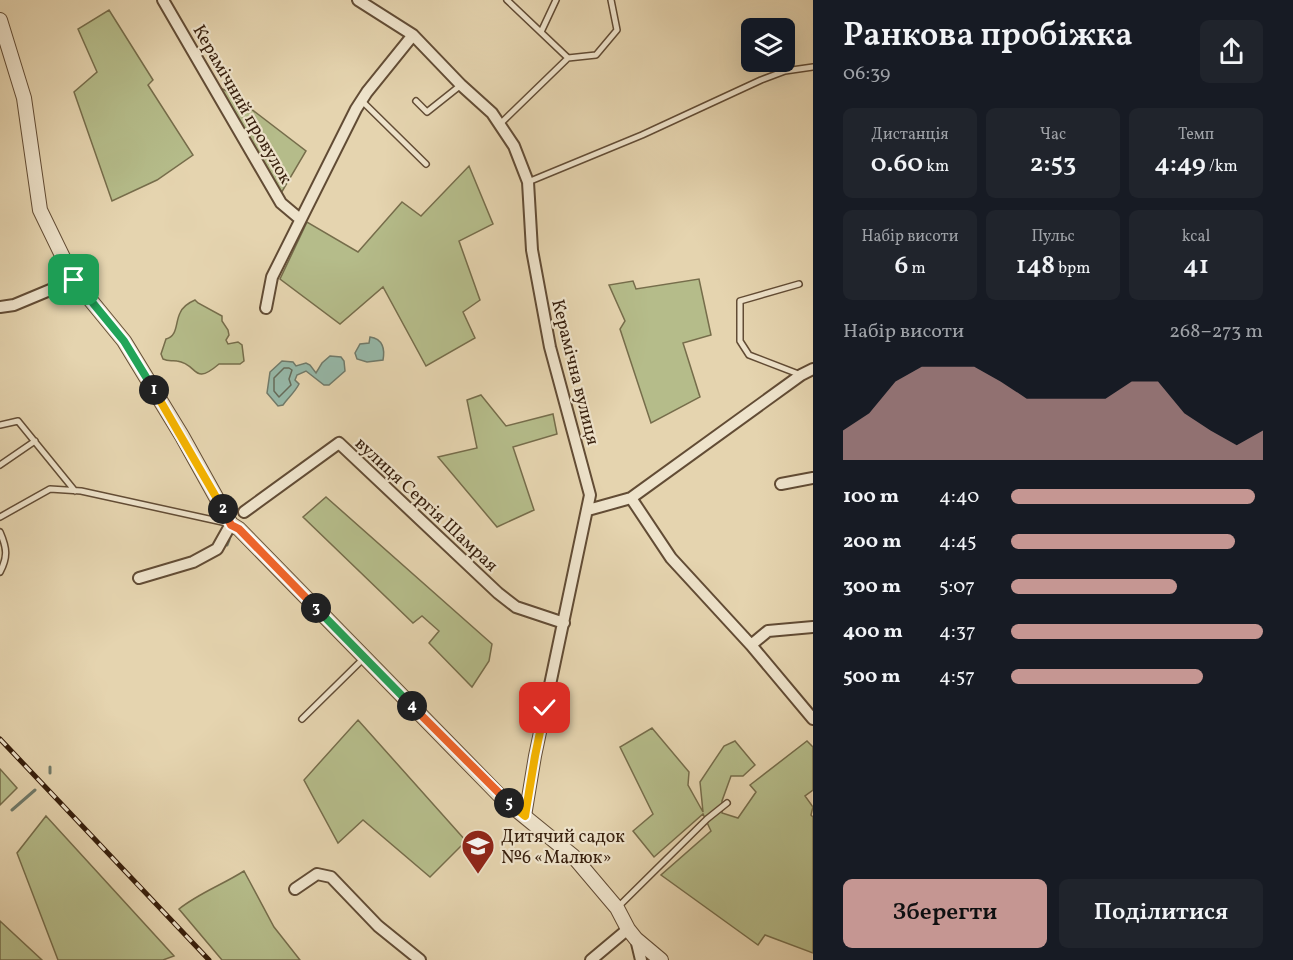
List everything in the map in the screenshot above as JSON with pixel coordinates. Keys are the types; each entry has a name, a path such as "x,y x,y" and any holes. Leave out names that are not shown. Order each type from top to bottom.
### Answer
{"street":[{"name":"Керамічний провулок","path":"163,0 281,203 300,219"},
{"name":"Керамічна вулиця","path":"358,0 413,35 461,85 492,113 514,146 528,182 532,249 550,347 590,495 535,756 525,816"},
{"path":"0,20 24,98 40,210 74,280 124,341 182,436 231,525 239,529 503,799 573,856 617,908 632,934 641,960"},
{"name":"Керамічний провулок","path":"266,308 272,277 361,100 413,35"},
{"path":"0,307 14,304 74,280"},
{"path":"588,510 632,498 801,375 813,369"},
{"name":"вулиця Сергія Шамрая","path":"244,512 339,443 516,608 564,623"},
{"path":"781,484 813,478"},
{"path":"632,498 650,529 671,558 751,645 813,719"},
{"path":"140,578 193,562 217,549 231,525"},
{"path":"751,645 768,631 813,627"},
{"path":"295,889 317,874 331,877 378,926 420,960"},
{"path":"591,960 632,934"},
{"path":"632,934 662,960"}],"lane":[{"path":"507,0 568,58"},
{"path":"541,32 556,0"},
{"path":"500,125 568,58 596,55 617,30 611,0"},
{"path":"528,182 642,135 761,80 785,71 813,67"},
{"path":"416,101 427,112 461,85"},
{"path":"361,100 426,164"},
{"path":"800,284 740,301 740,341 748,355 801,375"},
{"path":"0,425 18,421 75,491"},
{"path":"0,465 35,441"},
{"path":"0,517 50,489 75,491 231,525"},
{"path":"0,532 6,546 7,560 0,572"},
{"path":"302,719 364,658"},
{"path":"617,908 707,819 727,803"}],"green space":[{"path":"109,10 153,80 148,85 193,155 157,180 112,201 74,92 97,72 78,29"},
{"path":"218,87 229,92 306,151 280,195"},
{"path":"469,166 493,224 459,241 480,300 463,312 475,338 426,366 383,287 340,324 280,279 307,222 358,252 402,202 421,216"},
{"path":"699,279 711,335 683,343 700,397 651,423 620,329 625,321 609,285 633,281 636,289"},
{"path":"195,300 222,316 229,335 226,340 228,344 238,342 242,345 244,361 240,364 219,364 210,371 200,374 184,363 163,359 161,354 166,339 173,335 181,311"},
{"path":"481,395 506,426 553,414 557,434 513,447 534,510 497,527 438,457 477,448 467,400"},
{"path":"326,497 492,644 489,661 472,687 429,643 439,631 422,616 413,623 303,517"},
{"path":"358,720 466,841 430,877 363,820 338,843 304,780"},
{"path":"652,728 689,772 688,785 703,812 700,782 724,746 735,741 755,765 743,776 731,776 722,801 722,813 738,818 756,792 750,785 807,741 813,747 813,790 805,796 813,807 811,815 813,817 813,953 765,935 758,945 661,875 711,831 703,814 654,857 633,831 653,814 620,747"},
{"path":"0,769 17,788 0,805"},
{"path":"46,816 174,956 163,960 58,960 17,853"},
{"path":"244,871 274,927 300,960 222,960 179,909 194,898"},
{"path":"0,921 42,960 0,960"}],"water":[{"path":"370,337 378,340 382,345 383,360 367,362 357,359 355,353 360,344 369,343"},
{"path":"330,356 341,357 345,371 329,385 324,385 306,371 297,375 295,380 299,384 283,405 278,406 267,393 270,372 282,361 293,362 296,366 306,363 316,373"}],"waterway":[{"path":"227,545 229,540"},
{"path":"50,767 50,773"},
{"path":"12,810 35,790"}],"railway":[{"path":"0,739 209,960"}],"place":[{"name":"Дитячий садок №6 «Малюк»","path":"478,875"}],"route":[{"path":"74,280 124,341 182,436 231,525 239,529 503,799 525,816 545,708"}]}
